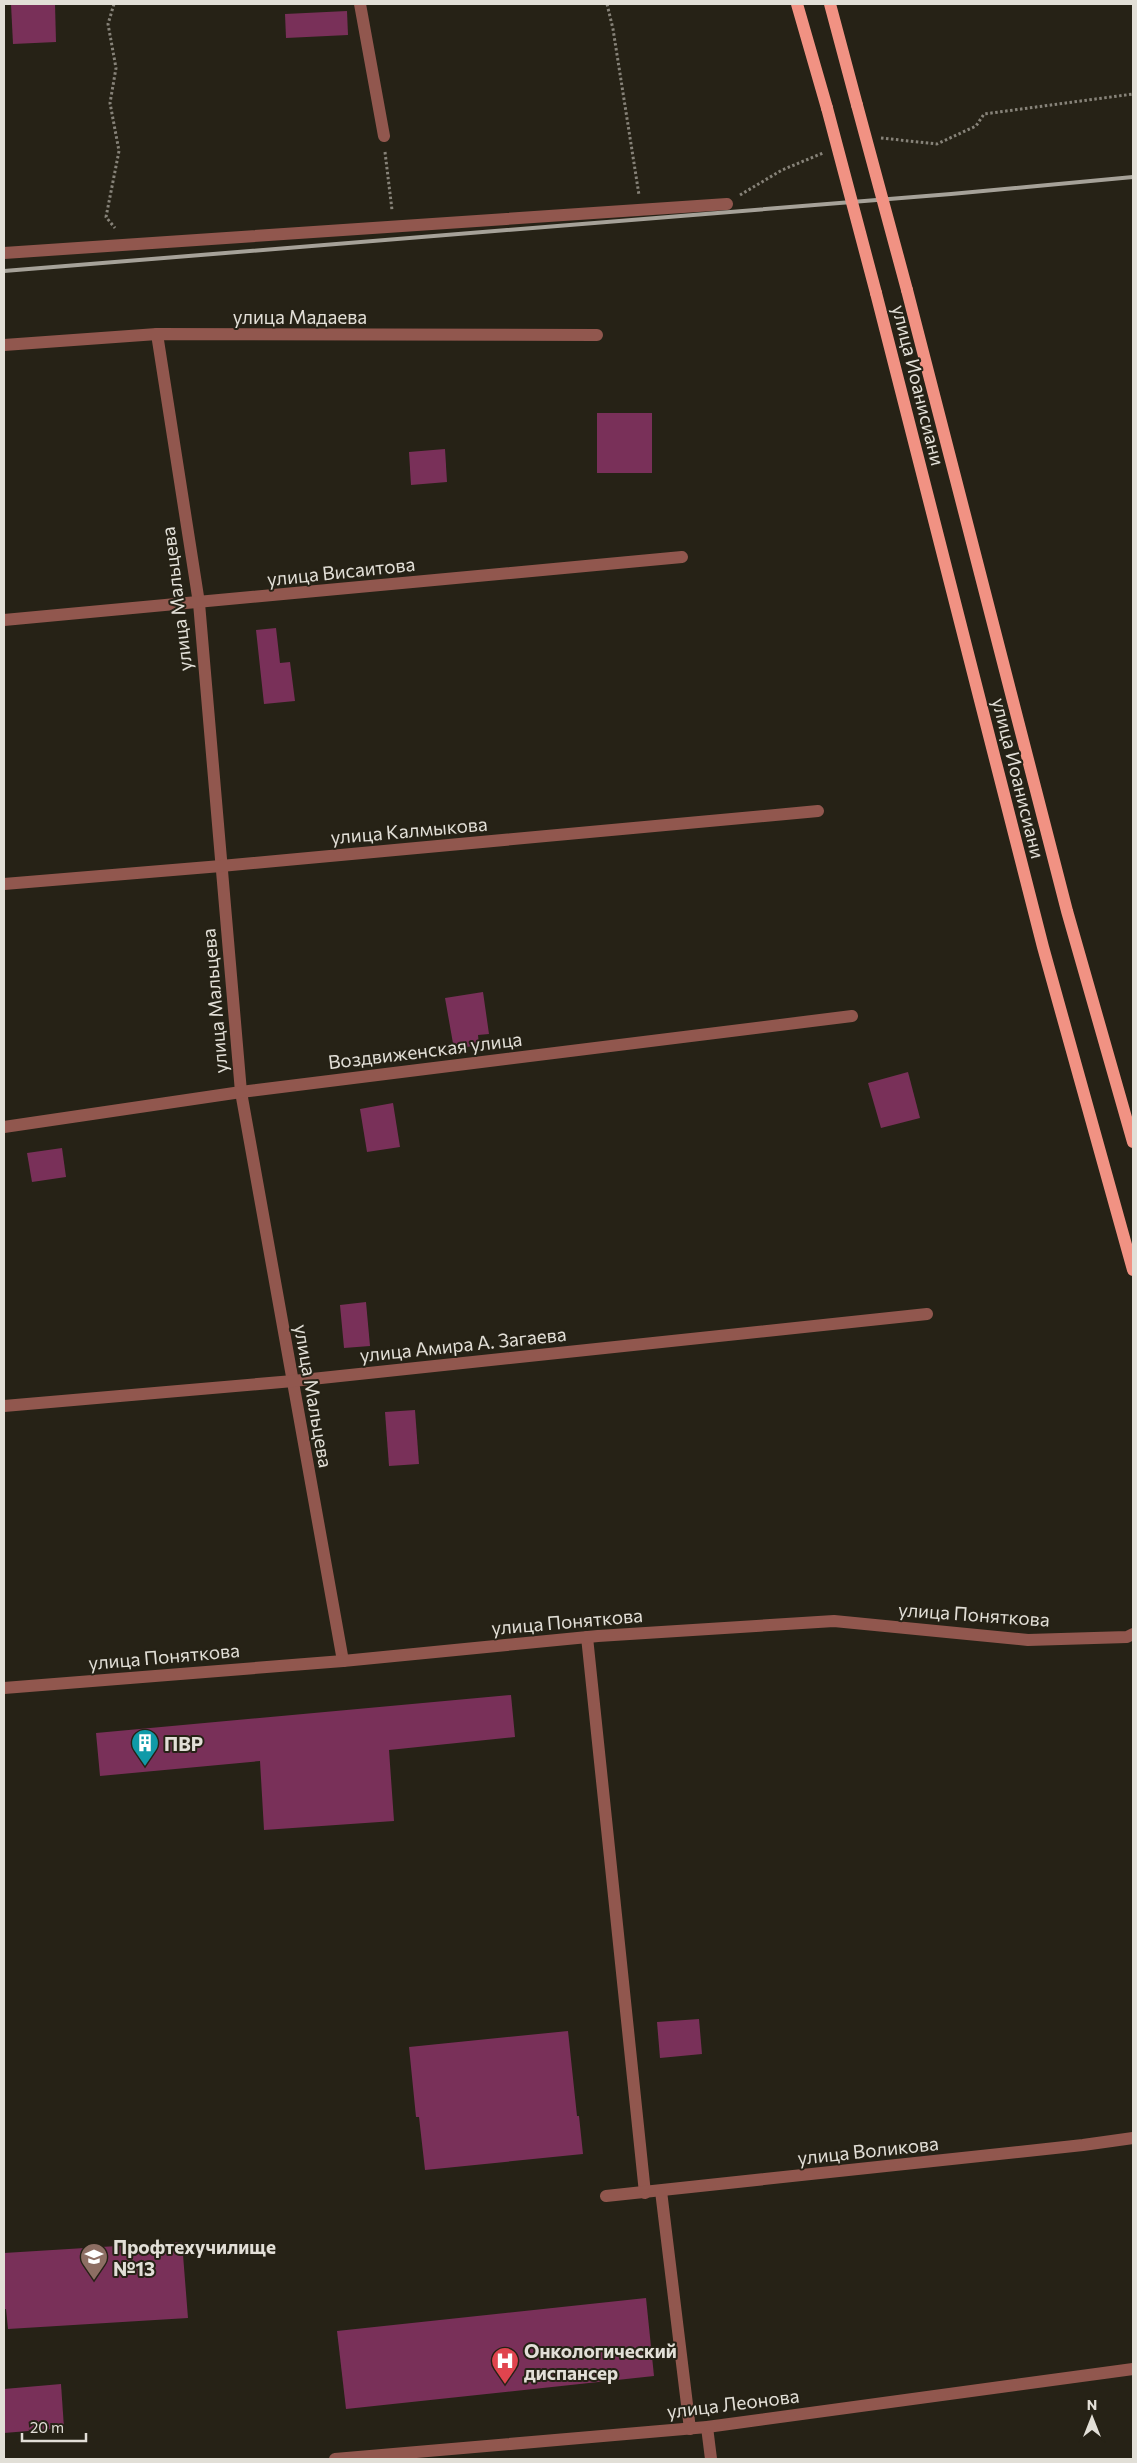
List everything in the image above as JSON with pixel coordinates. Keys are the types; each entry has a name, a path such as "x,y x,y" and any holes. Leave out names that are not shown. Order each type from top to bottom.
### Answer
{"main road":[{"name":"улица Иоанисиани","path":"797,4 827,108 876,293 1043,947 1133,1270"},
{"name":"улица Иоанисиани","path":"830,4 907,290 1067,910 1133,1142"}],"street":[{"path":"360,4 384,136"},
{"path":"4,254 727,204"},
{"name":"улица Мадаева","path":"4,345 157,334 597,335"},
{"name":"улица Мальцева","path":"157,334 199,603 241,1092 343,1661"},
{"name":"улица Висаитова","path":"4,620 682,557"},
{"name":"улица Калмыкова","path":"4,884 818,811"},
{"name":"Воздвиженская улица","path":"4,1127 241,1092 852,1016"},
{"name":"улица Амира А. Загаева","path":"4,1406 292,1381 927,1314"},
{"name":"улица Поняткова","path":"4,1688 343,1661 587,1638 834,1621 1028,1640 1127,1637 1133,1634"},
{"path":"587,1638 645,2193"},
{"name":"улица Воликова","path":"606,2196 1133,2138"},
{"path":"661,2191 690,2429"},
{"name":"улица Леонова","path":"335,2459 690,2429 1133,2369"},
{"path":"707,2427 711,2459"}],"path":[{"path":"114,4 108,24 116,68 110,103 119,151 106,217 127,245"},
{"path":"607,4 613,29 641,209"},
{"path":"873,137 937,144 976,126 984,114 1133,94"},
{"path":"384,136 395,227"},
{"path":"727,204 782,170 828,151"}],"building":[{"path":"11,4 55,4 56,42 13,44"},
{"path":"347,11 348,35 286,38 285,14"},
{"path":"597,413 652,413 652,473 597,473"},
{"path":"445,449 447,482 411,485 409,452"},
{"path":"276,628 280,663 290,662 295,701 264,704 256,630"},
{"path":"483,992 489,1034 478,1035 479,1045 454,1049 445,998"},
{"path":"908,1072 920,1118 881,1128 868,1083"},
{"path":"393,1103 400,1147 367,1152 360,1109"},
{"path":"62,1148 66,1177 32,1182 27,1153"},
{"path":"366,1302 370,1346 344,1348 340,1305"},
{"path":"415,1410 419,1464 389,1466 385,1412"},
{"name":"ПВР","path":"511,1695 515,1737 389,1750 394,1821 264,1830 260,1761 100,1776 96,1733"},
{"path":"699,2019 702,2054 660,2058 657,2022"},
{"path":"568,2031 583,2154 425,2170 419,2117 416,2117 409,2047"},
{"name":"Профтехучилище №13","path":"182,2242 188,2318 8,2329 6,2309 4,2309 4,2253"},
{"path":"646,2298 654,2376 346,2409 337,2331"},
{"path":"61,2384 64,2428 4,2433 4,2389"}],"railway":[{"path":"4,271 951,194 1133,177"}],"place":[{"name":"ПВР","path":"145,1767"},
{"name":"Профтехучилище №13","path":"94,2281"},
{"name":"Онкологический диспансер","path":"505,2385"}]}
